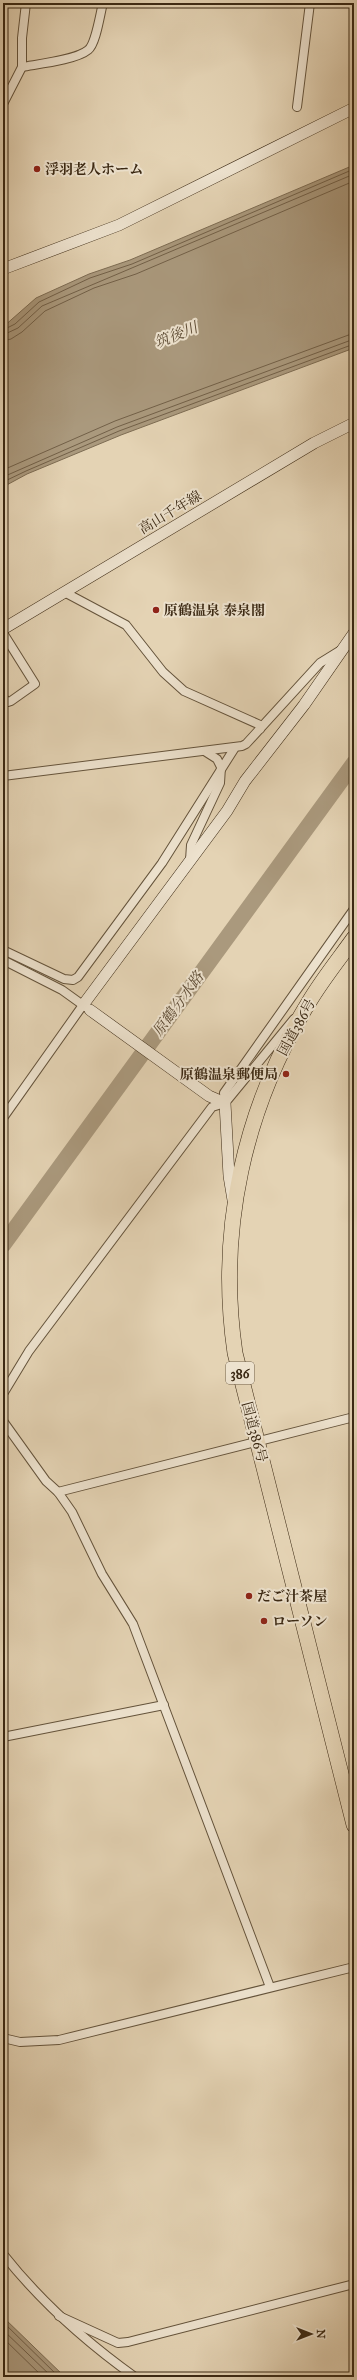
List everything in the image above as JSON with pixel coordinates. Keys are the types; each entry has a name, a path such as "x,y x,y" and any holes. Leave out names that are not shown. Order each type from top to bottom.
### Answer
{"highway":[{"name":"国道386号","path":"354,938 309,1002 276,1063 256,1112 249,1135 234,1203 230,1257 232,1330 235,1353 354,1825"}],"street":[{"path":"3,104 22,67 22,38 26,3"},
{"path":"22,67 78,55 89,50 103,3"},
{"path":"296,107 310,3"},
{"path":"3,268 120,224 354,108"},
{"name":"高山千年線","path":"3,629 66,593 310,445 354,424"},
{"path":"66,593 126,625 163,672 184,690 260,725 260,729"},
{"path":"3,1118 87,1008 227,810 245,781 304,705 354,632"},
{"path":"3,633 35,684 11,701 8,702 3,698"},
{"path":"3,776 205,751 234,749 246,744 320,664 341,650"},
{"path":"3,950 64,979 74,980 162,863 221,767 234,749"},
{"path":"190,861 191,845 220,783 221,767 218,759 205,751"},
{"path":"234,1203 229,1176 224,1093 354,910"},
{"path":"3,960 62,990 210,1096 225,1102"},
{"path":"3,1394 29,1351 212,1107 225,1102 309,1002"},
{"path":"58,1492 257,1440 354,1417"},
{"path":"3,1421 46,1481 58,1492 72,1512 102,1574 133,1624 270,1987"},
{"path":"3,1737 164,1705"},
{"path":"3,2038 20,2042 59,2040 354,1966"},
{"path":"3,2254 28,2286 59,2316 135,2377"},
{"path":"59,2316 118,2343 128,2342 354,2284"}],"water":[{"name":"筑後川","path":"354,165 354,348 121,435 27,474 3,487 3,327 36,298 89,274 130,260"},
{"path":"3,2317 65,2377 3,2377"}],"waterway":[{"name":"原鶴分水路","path":"3,1245 354,763"}],"place":[{"name":"浮羽老人ホーム","path":"37,169"},
{"name":"原鶴温泉 泰泉閣","path":"156,610"},
{"name":"原鶴温泉郵便局","path":"286,1074"},
{"name":"だご汁茶屋","path":"249,1596"},
{"name":"ローソン","path":"264,1621"}]}
